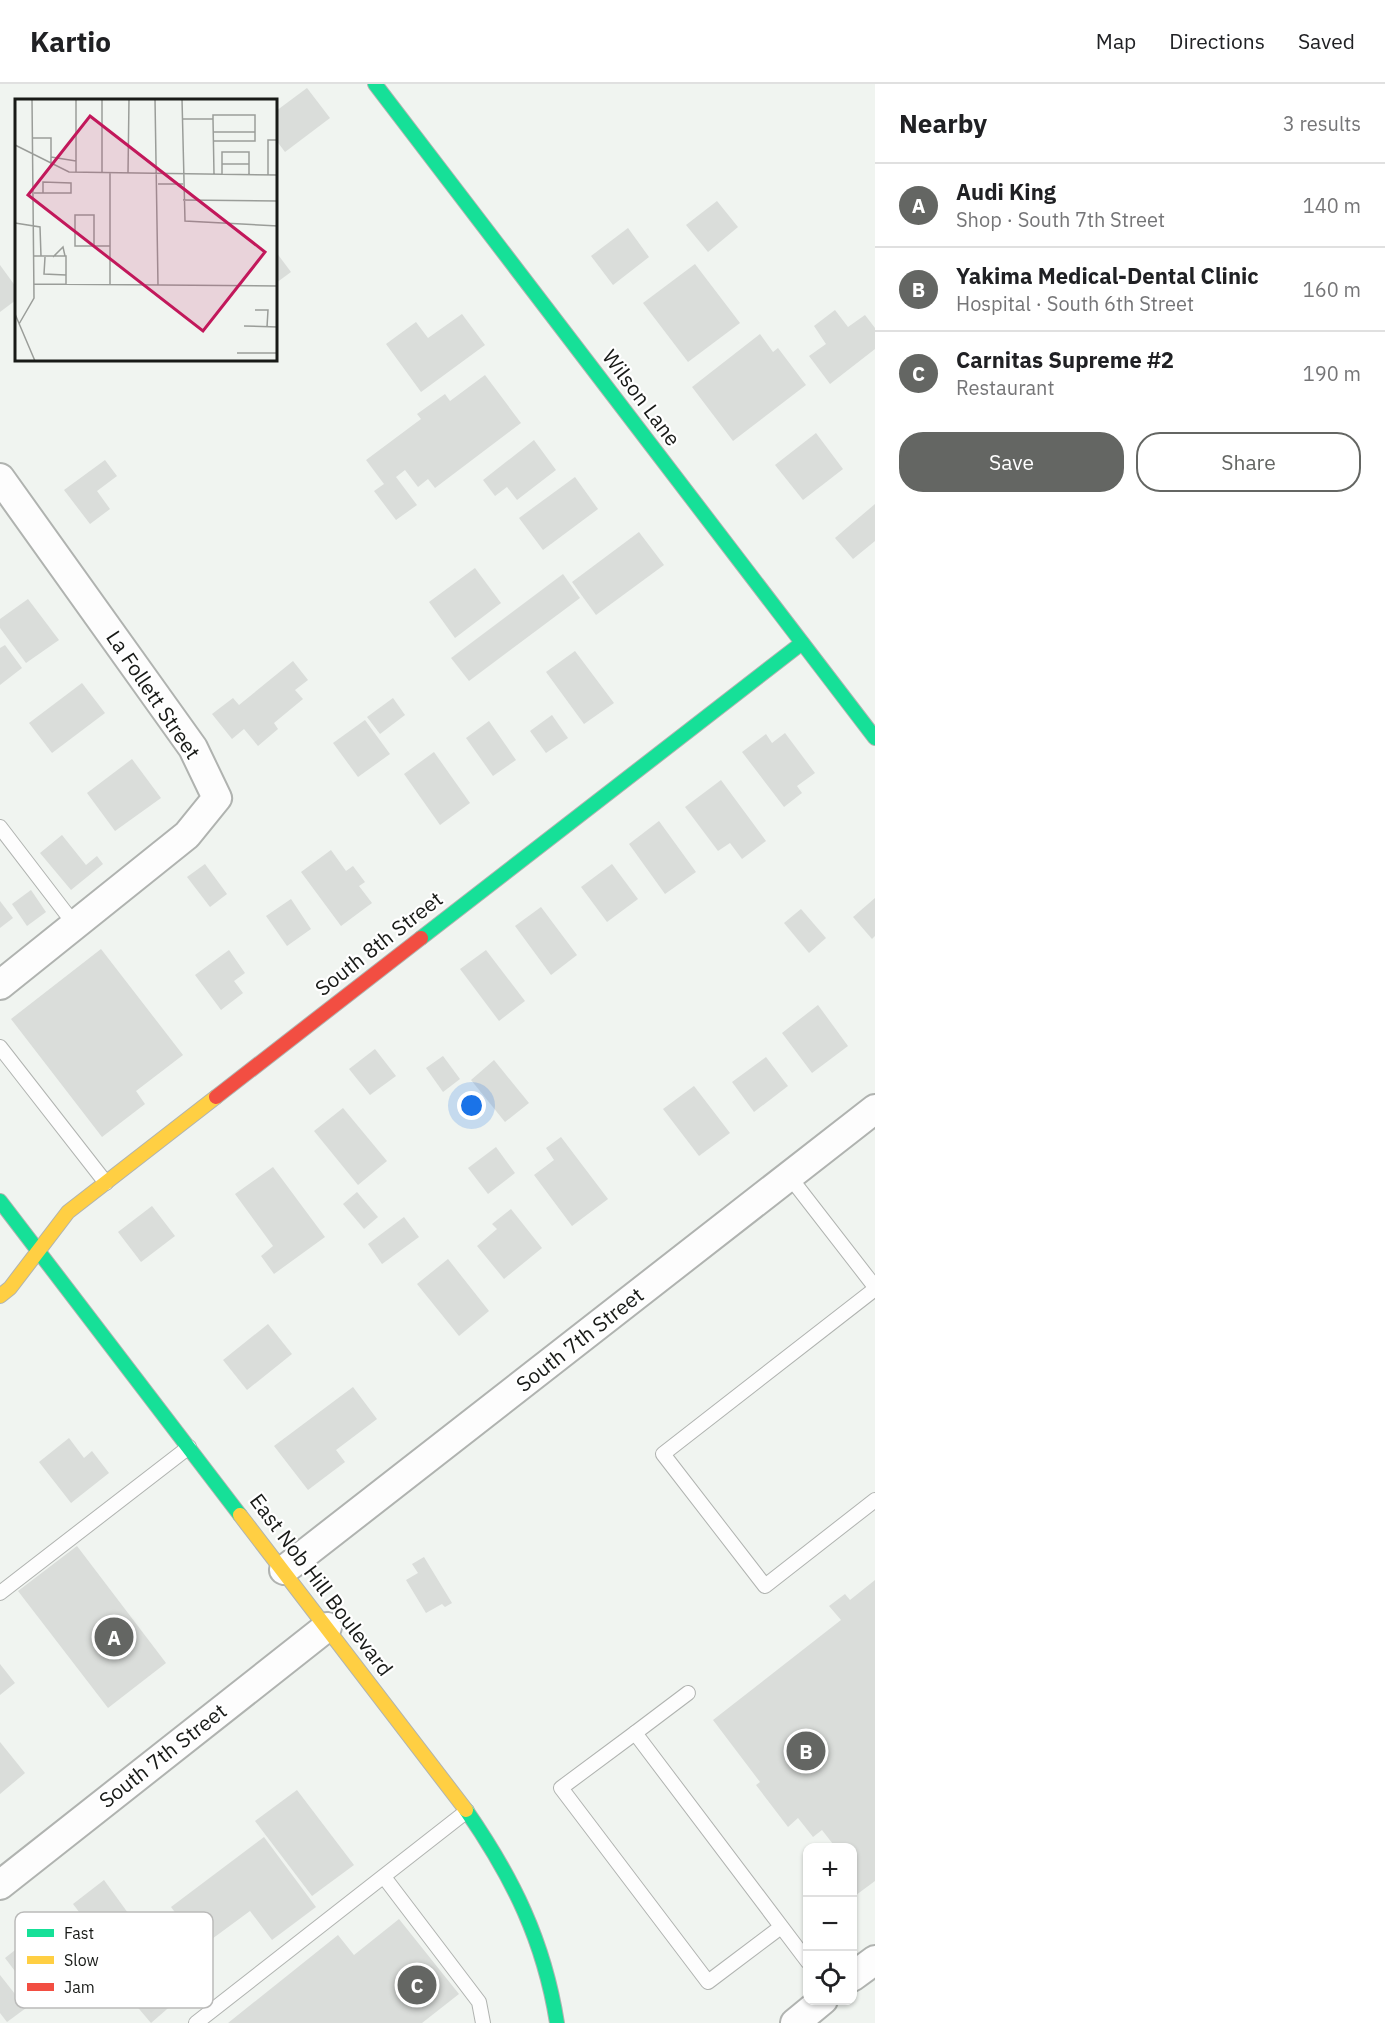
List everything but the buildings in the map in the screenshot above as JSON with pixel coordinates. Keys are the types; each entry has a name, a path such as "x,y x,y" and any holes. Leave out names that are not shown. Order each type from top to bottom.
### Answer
{"street":[{"name":"Wilson Lane","path":"375,84 875,738"},
{"name":"La Follett Street","path":"0,478 194,748 217,798 187,835 0,985"},
{"name":"South 8th Street","path":"0,1296 10,1288 68,1212 802,643"},
{"name":"South 7th Street","path":"284,1570 875,1109"},
{"name":"East Nob Hill Boulevard","path":"0,1201 467,1811 498,1859 524,1906 539,1943 555,2022"},
{"name":"South 7th Street","path":"0,1885 327,1628"},
{"path":"857,1973 875,1960"},
{"path":"795,2023 818,2005"}],"lane":[{"path":"0,827 75,925"},
{"path":"0,1047 106,1183"},
{"path":"789,1176 875,1288 663,1454 765,1586 875,1500"},
{"path":"0,1593 189,1447"},
{"path":"688,1693 561,1788 708,1982 781,1927"},
{"path":"635,1733 803,1957"},
{"path":"196,2023 467,1811"},
{"path":"384,1876 479,2002 483,2023"}],"traffic: fast":[{"path":"375,84 875,738"},
{"path":"421,938 802,643"},
{"path":"0,1201 240,1515"},
{"path":"466,1810 498,1860 524,1911 544,1965 557,2023"}],"traffic: slow":[{"path":"0,1296 10,1288 68,1212 216,1097"},
{"path":"240,1515 466,1810"}],"traffic: jam":[{"path":"216,1097 421,938"}],"place":[{"name":"Audi King","path":"114,1637"},
{"name":"Yakima Medical-Dental Clinic","path":"806,1751"},
{"name":"Carnitas Supreme #2","path":"417,1985"}]}
